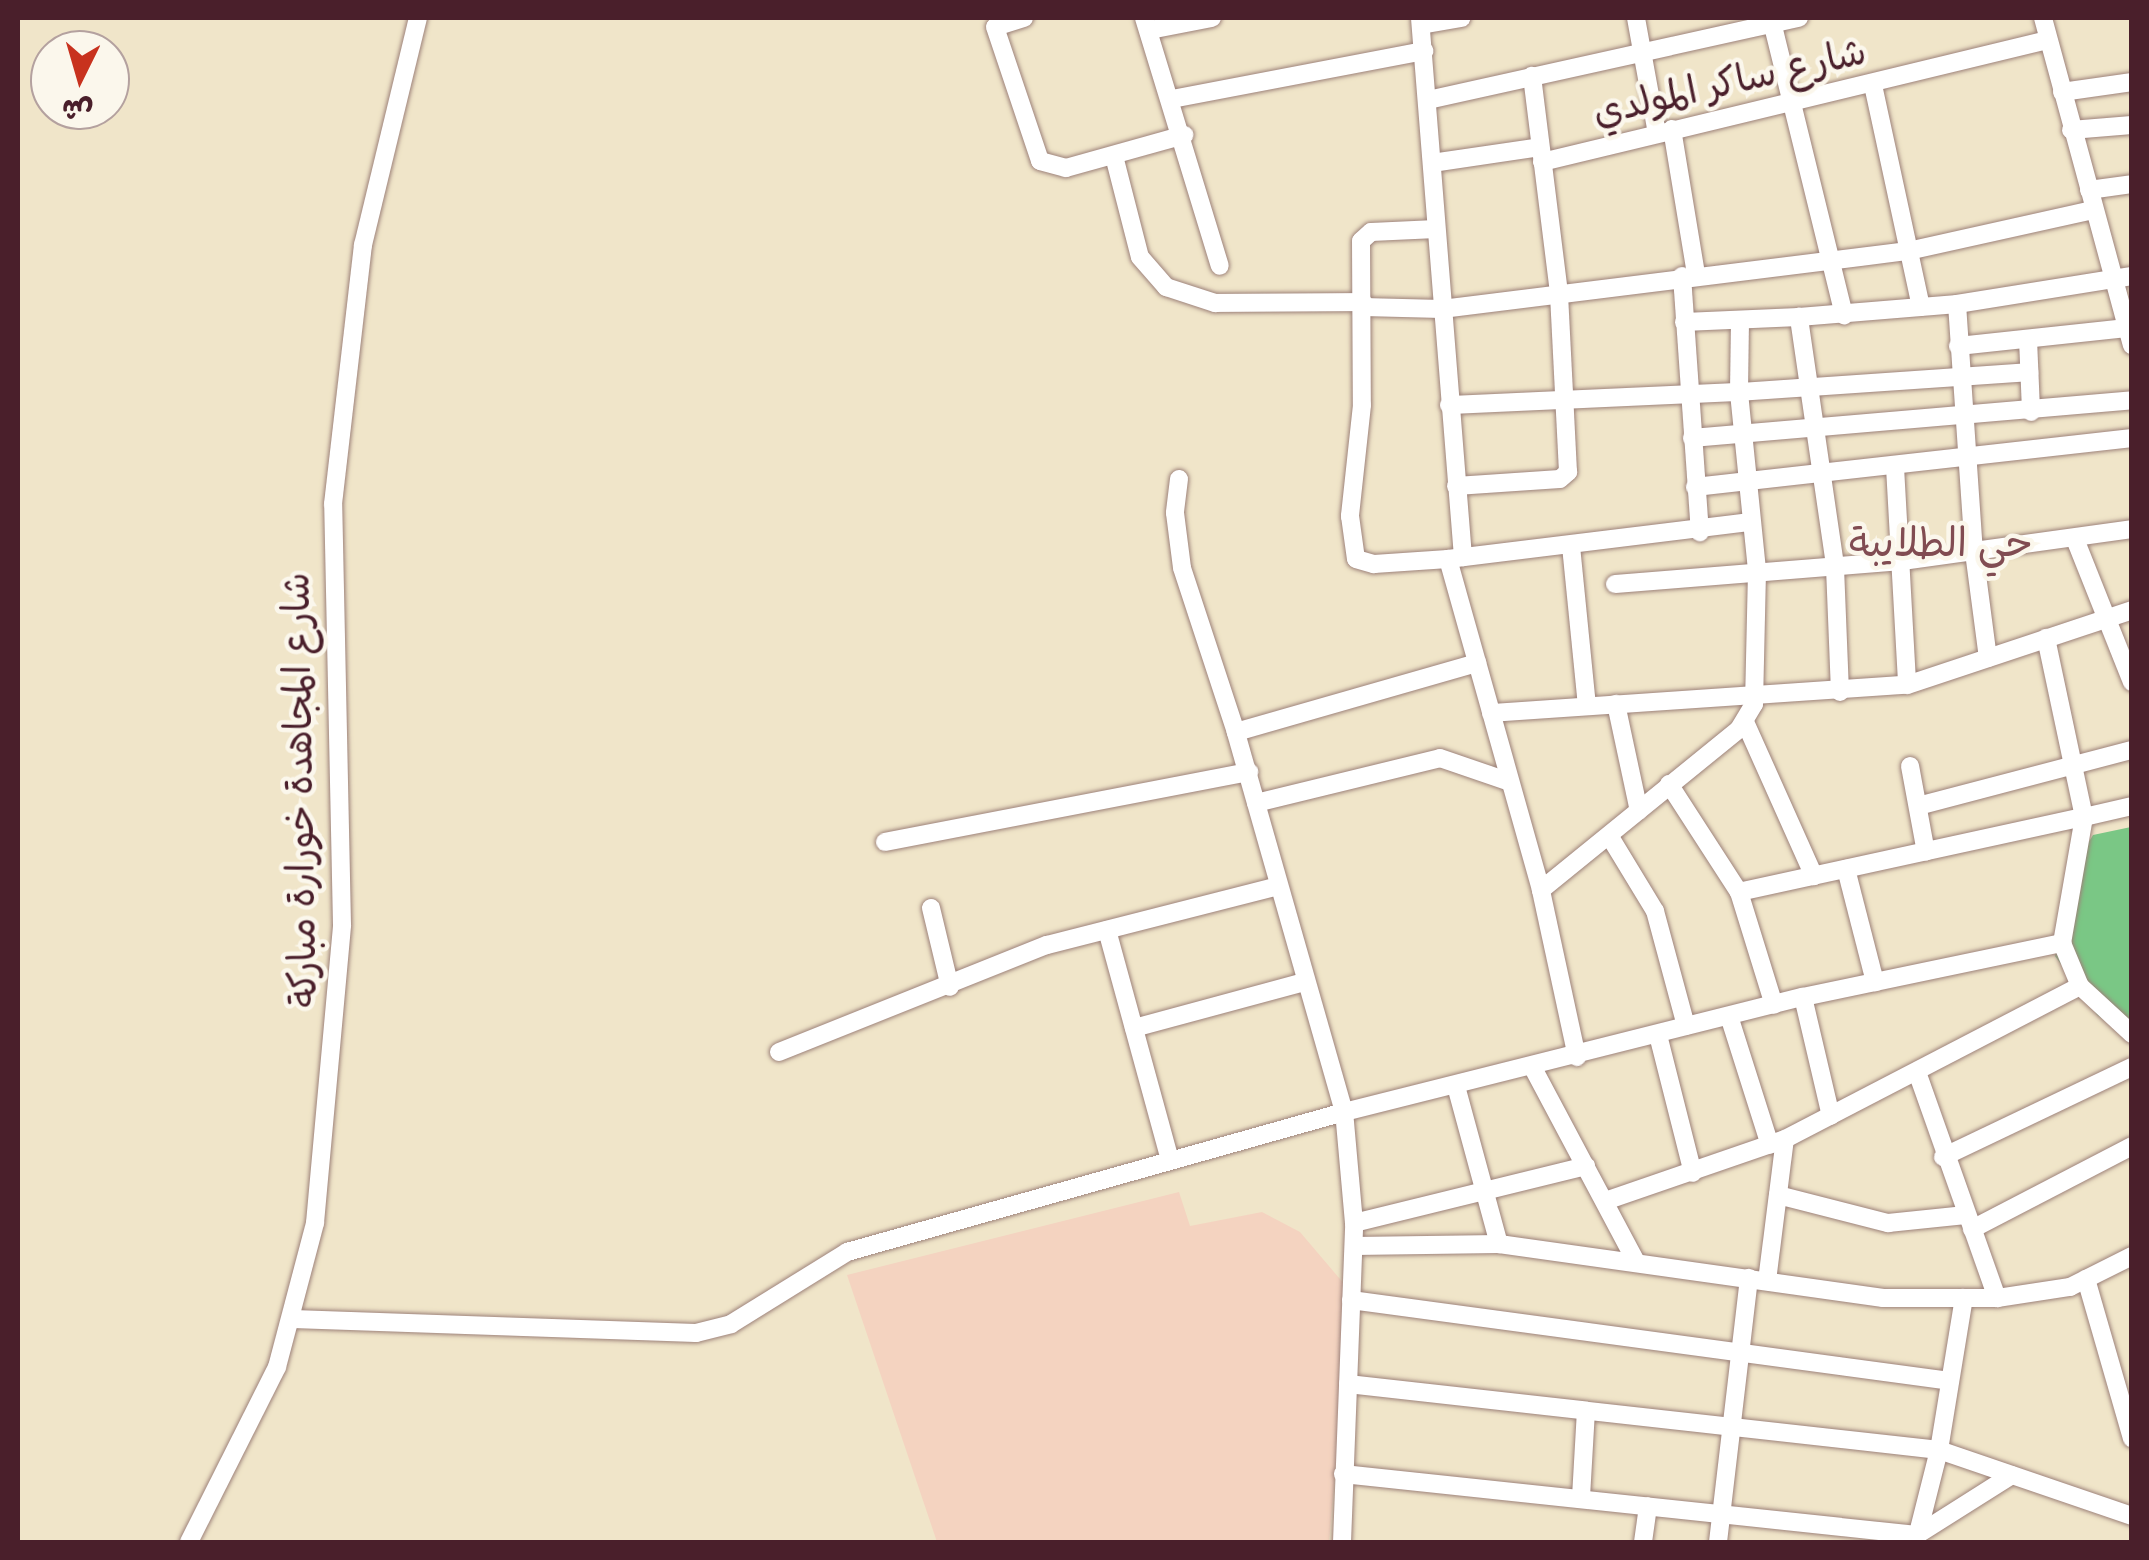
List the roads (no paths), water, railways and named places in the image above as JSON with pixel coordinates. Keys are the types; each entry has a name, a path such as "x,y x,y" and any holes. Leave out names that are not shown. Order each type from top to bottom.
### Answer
{"street":[{"name":"شارع المجاهدة خورارة مباركة","path":"189,1542 258,1409 293,1319 315,1223 338,1017 341,794 333,504 364,244 418,18"},
{"path":"1024,18 995,27 1032,151 1052,168 1114,156 1184,135"},
{"path":"1212,18 1147,24 1184,135 1220,266"},
{"path":"1461,18 1421,21 1456,486 1456,558 1477,663 1540,890 1576,1056"},
{"path":"1636,18 1641,54 1665,131 1689,275 1684,322 1700,532"},
{"path":"1428,100 1798,18"},
{"path":"1958,346 2028,339 2129,337 2043,18"},
{"path":"1773,26 1844,315"},
{"name":"شارع ساكر المولدي","path":"1432,163 1541,154 1665,131 1873,85 2048,40"},
{"path":"1172,98 1424,51"},
{"path":"1456,486 1567,476 1559,293 1532,76"},
{"path":"2062,92 2132,82"},
{"path":"1873,85 1921,307"},
{"path":"2072,130 2132,125"},
{"path":"1114,156 1140,257 1166,287 1215,303 1442,309 1689,275 1908,251 2093,210"},
{"path":"2088,190 2132,184"},
{"path":"1436,229 1363,234 1362,405 1350,516 1356,559 1365,564 1456,558 1700,532 1751,522"},
{"path":"1684,322 1844,315 1957,304 2132,276"},
{"path":"1957,304 1974,552 1988,658"},
{"path":"1798,317 1805,385 1824,476 1835,565 1840,692"},
{"path":"1540,890 1746,722 1754,698 1757,570 1740,392 1740,320"},
{"path":"2028,339 2031,412"},
{"path":"1449,405 1740,392 1805,385 1962,382 2029,372"},
{"path":"1692,438 1965,418 2132,400"},
{"path":"1695,487 1968,460 2132,438"},
{"path":"1894,467 1907,685"},
{"path":"1179,478 1175,513 1182,568 1248,772 1304,982 1344,1112 1354,1246 1342,1542"},
{"path":"1615,584 1902,561 2132,529"},
{"path":"2075,539 2132,682"},
{"path":"1571,546 1587,705"},
{"path":"1491,714 1907,685 2132,610"},
{"path":"2046,638 2084,818 2062,942 2080,986 2132,1034"},
{"path":"1236,732 1477,663"},
{"path":"1616,704 1639,810"},
{"path":"1746,722 1814,876"},
{"path":"1918,806 2132,750"},
{"path":"1256,803 1440,758 1510,782"},
{"path":"1910,766 1926,852"},
{"path":"884,842 1248,772"},
{"path":"1669,784 1739,892 1774,1005"},
{"path":"1739,892 2132,806"},
{"path":"1610,836 1654,911 1686,1026"},
{"path":"1846,869 1874,982"},
{"path":"779,1052 950,987 1046,945 1279,886"},
{"path":"931,908 950,987"},
{"path":"1107,930 1170,1161"},
{"path":"293,1319 696,1333 731,1324 847,1252 1344,1112 1533,1068 1803,997 2062,942"},
{"path":"1134,1028 1304,982"},
{"path":"1605,1201 1778,1142 2080,986"},
{"path":"1803,997 1832,1116"},
{"path":"1718,1542 1740,1351 1778,1195 1778,1142 1729,1016"},
{"path":"1658,1035 1693,1173"},
{"path":"1943,1157 2132,1067"},
{"path":"1533,1068 1636,1262"},
{"path":"1917,1072 1943,1157 1997,1298"},
{"path":"1456,1086 1499,1244"},
{"path":"1778,1195 1888,1222 1969,1222 2132,1146"},
{"path":"1354,1224 1586,1166"},
{"path":"1354,1246 1499,1244 1883,1298 1997,1298 2086,1279 2132,1256"},
{"path":"2086,1279 2132,1438"},
{"path":"1916,1539 1940,1450 1964,1298"},
{"path":"1351,1300 1950,1380"},
{"path":"1348,1384 1940,1450 2132,1516"},
{"path":"1581,1496 1586,1411"},
{"path":"1343,1474 1581,1496 1916,1539 2012,1475"},
{"path":"1642,1542 1648,1506"}],"district":[{"name":"حي الطلايبة","path":"1941,545"}]}
